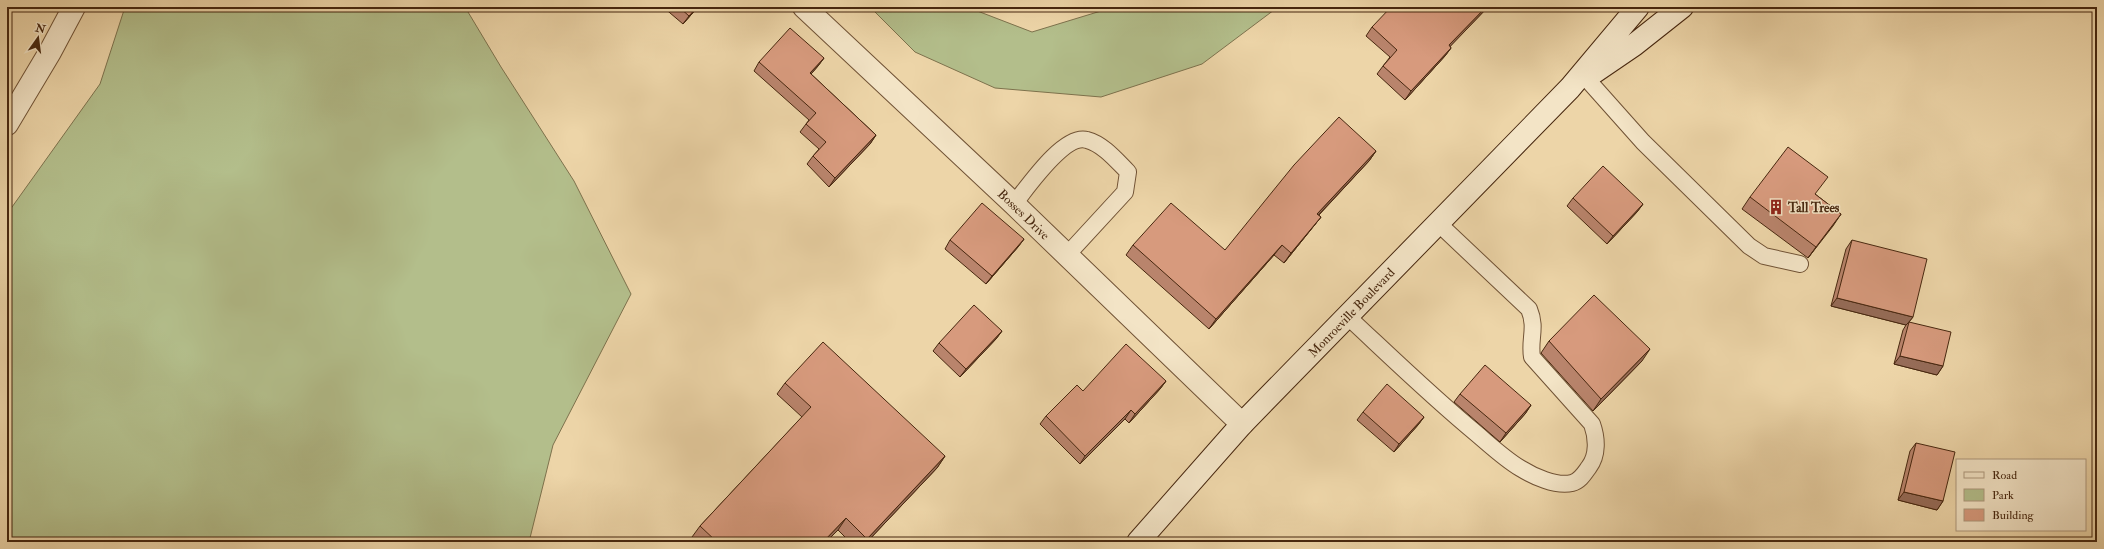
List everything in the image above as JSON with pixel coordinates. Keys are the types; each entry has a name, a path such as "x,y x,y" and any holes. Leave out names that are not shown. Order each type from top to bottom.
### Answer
{"main road":[{"path":"7,124 50,52 74,7"},
{"name":"Bosses Drive","path":"804,7 1014,204 1242,424"},
{"name":"Monroeville Boulevard","path":"1138,542 1242,424 1438,223 1578,83 1638,7"},
{"name":"Monroeville Boulevard","path":"1578,83 1634,45 1682,7"}],"lane":[{"path":"1578,83 1643,142 1749,246 1764,256 1800,264"},
{"path":"1014,204 1060,150 1076,141 1086,139 1097,144 1128,172 1128,182 1125,192 1067,255"},
{"path":"1347,316 1448,410 1519,468 1537,477 1570,484 1578,481 1590,465 1595,452 1596,436 1592,424 1534,360 1531,352 1534,319 1529,309 1438,223"}],"green space":[{"path":"125,7 465,7 501,67 574,181 631,294 553,445 529,542 7,542 7,214 100,84"},
{"path":"870,7 967,7 1032,32 1114,7 1278,7 1202,64 1101,97 995,88 915,52"}],"building":[{"path":"679,7 697,7 689,16"},
{"path":"1391,7 1406,7 1409,9 1411,7 1486,7 1449,45 1451,48 1411,91 1383,66 1397,50 1372,27"},
{"path":"790,28 824,58 810,73 876,135 835,178 813,156 826,142 806,124 816,113 759,62"},
{"path":"1339,117 1376,151 1317,214 1321,217 1291,253 1282,245 1216,319 1133,245 1171,203 1225,250 1294,165"},
{"name":"Tall Trees","path":"1788,147 1828,177 1815,194 1841,214 1816,247 1750,197"},
{"path":"1603,166 1643,204 1613,236 1573,198"},
{"path":"982,203 1024,239 992,276 950,240"},
{"path":"1852,240 1927,259 1913,317 1837,298"},
{"path":"1594,295 1650,349 1601,399 1549,341"},
{"path":"974,305 1002,331 966,369 939,343"},
{"path":"1909,322 1951,332 1943,366 1900,356"},
{"path":"823,342 945,456 867,539 846,518 823,542 717,542 700,526 811,407 785,383"},
{"path":"1126,344 1166,381 1135,414 1131,410 1085,456 1046,416 1077,385 1083,391"},
{"path":"1485,365 1531,405 1506,433 1460,394"},
{"path":"1387,384 1424,417 1399,444 1363,412"},
{"path":"1916,443 1955,452 1943,501 1904,492"}],"place":[{"name":"Tall Trees","path":"1776,207"}]}
